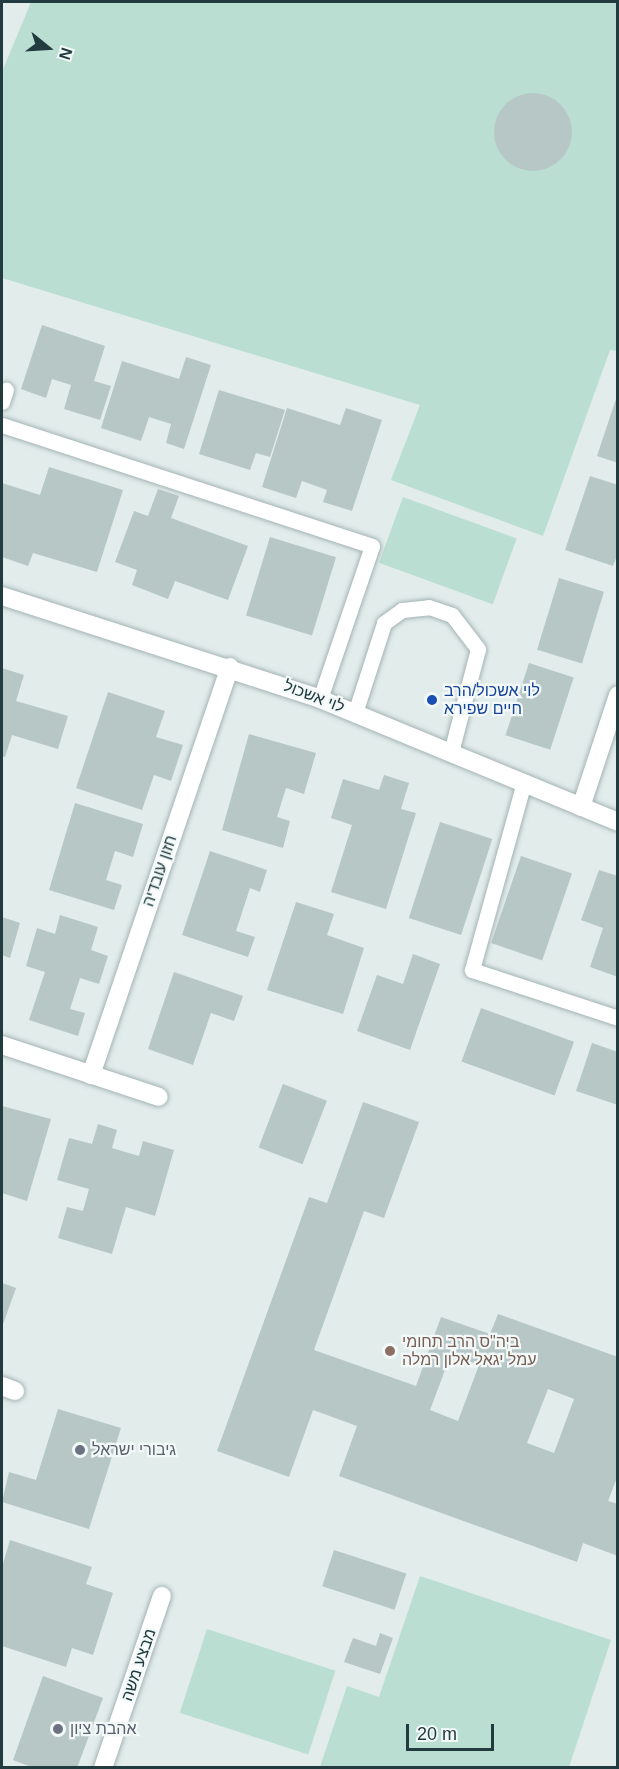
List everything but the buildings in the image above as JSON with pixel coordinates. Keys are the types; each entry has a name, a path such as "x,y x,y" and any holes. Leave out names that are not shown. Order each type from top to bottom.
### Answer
{"street":[{"name":"לוי אשכול","path":"2,596 230,667 320,699 618,822"},
{"name":"חזון עובדיה","path":"91,1075 230,667"},
{"path":"581,807 618,695"},
{"path":"2,1046 159,1097"},
{"name":"מבצע משה","path":"103,1767 162,1596"}],"lane":[{"path":"2,425 372,546 320,699"},
{"path":"354,713 384,623 402,610 429,607 452,615 478,649 451,752"},
{"path":"524,782 472,970 618,1018"}],"green space":[{"path":"31,2 617,2 617,351 610,350 543,536 391,480 420,405 2,278 2,72"},
{"path":"403,497 517,538 493,604 379,563"},
{"path":"420,1576 611,1640 569,1767 320,1767 347,1686 379,1697"},
{"path":"207,1629 335,1671 308,1754 180,1713"}],"place":[{"name":"לוי אשכול/הרב חיים שפירא","path":"432,700"},
{"name":"ביה\"ס הרב תחומי עמל יגאל אלון רמלה","path":"390,1351"},
{"name":"גיבורי ישראל","path":"80,1450"},
{"name":"אהבת ציון","path":"58,1729"}]}
